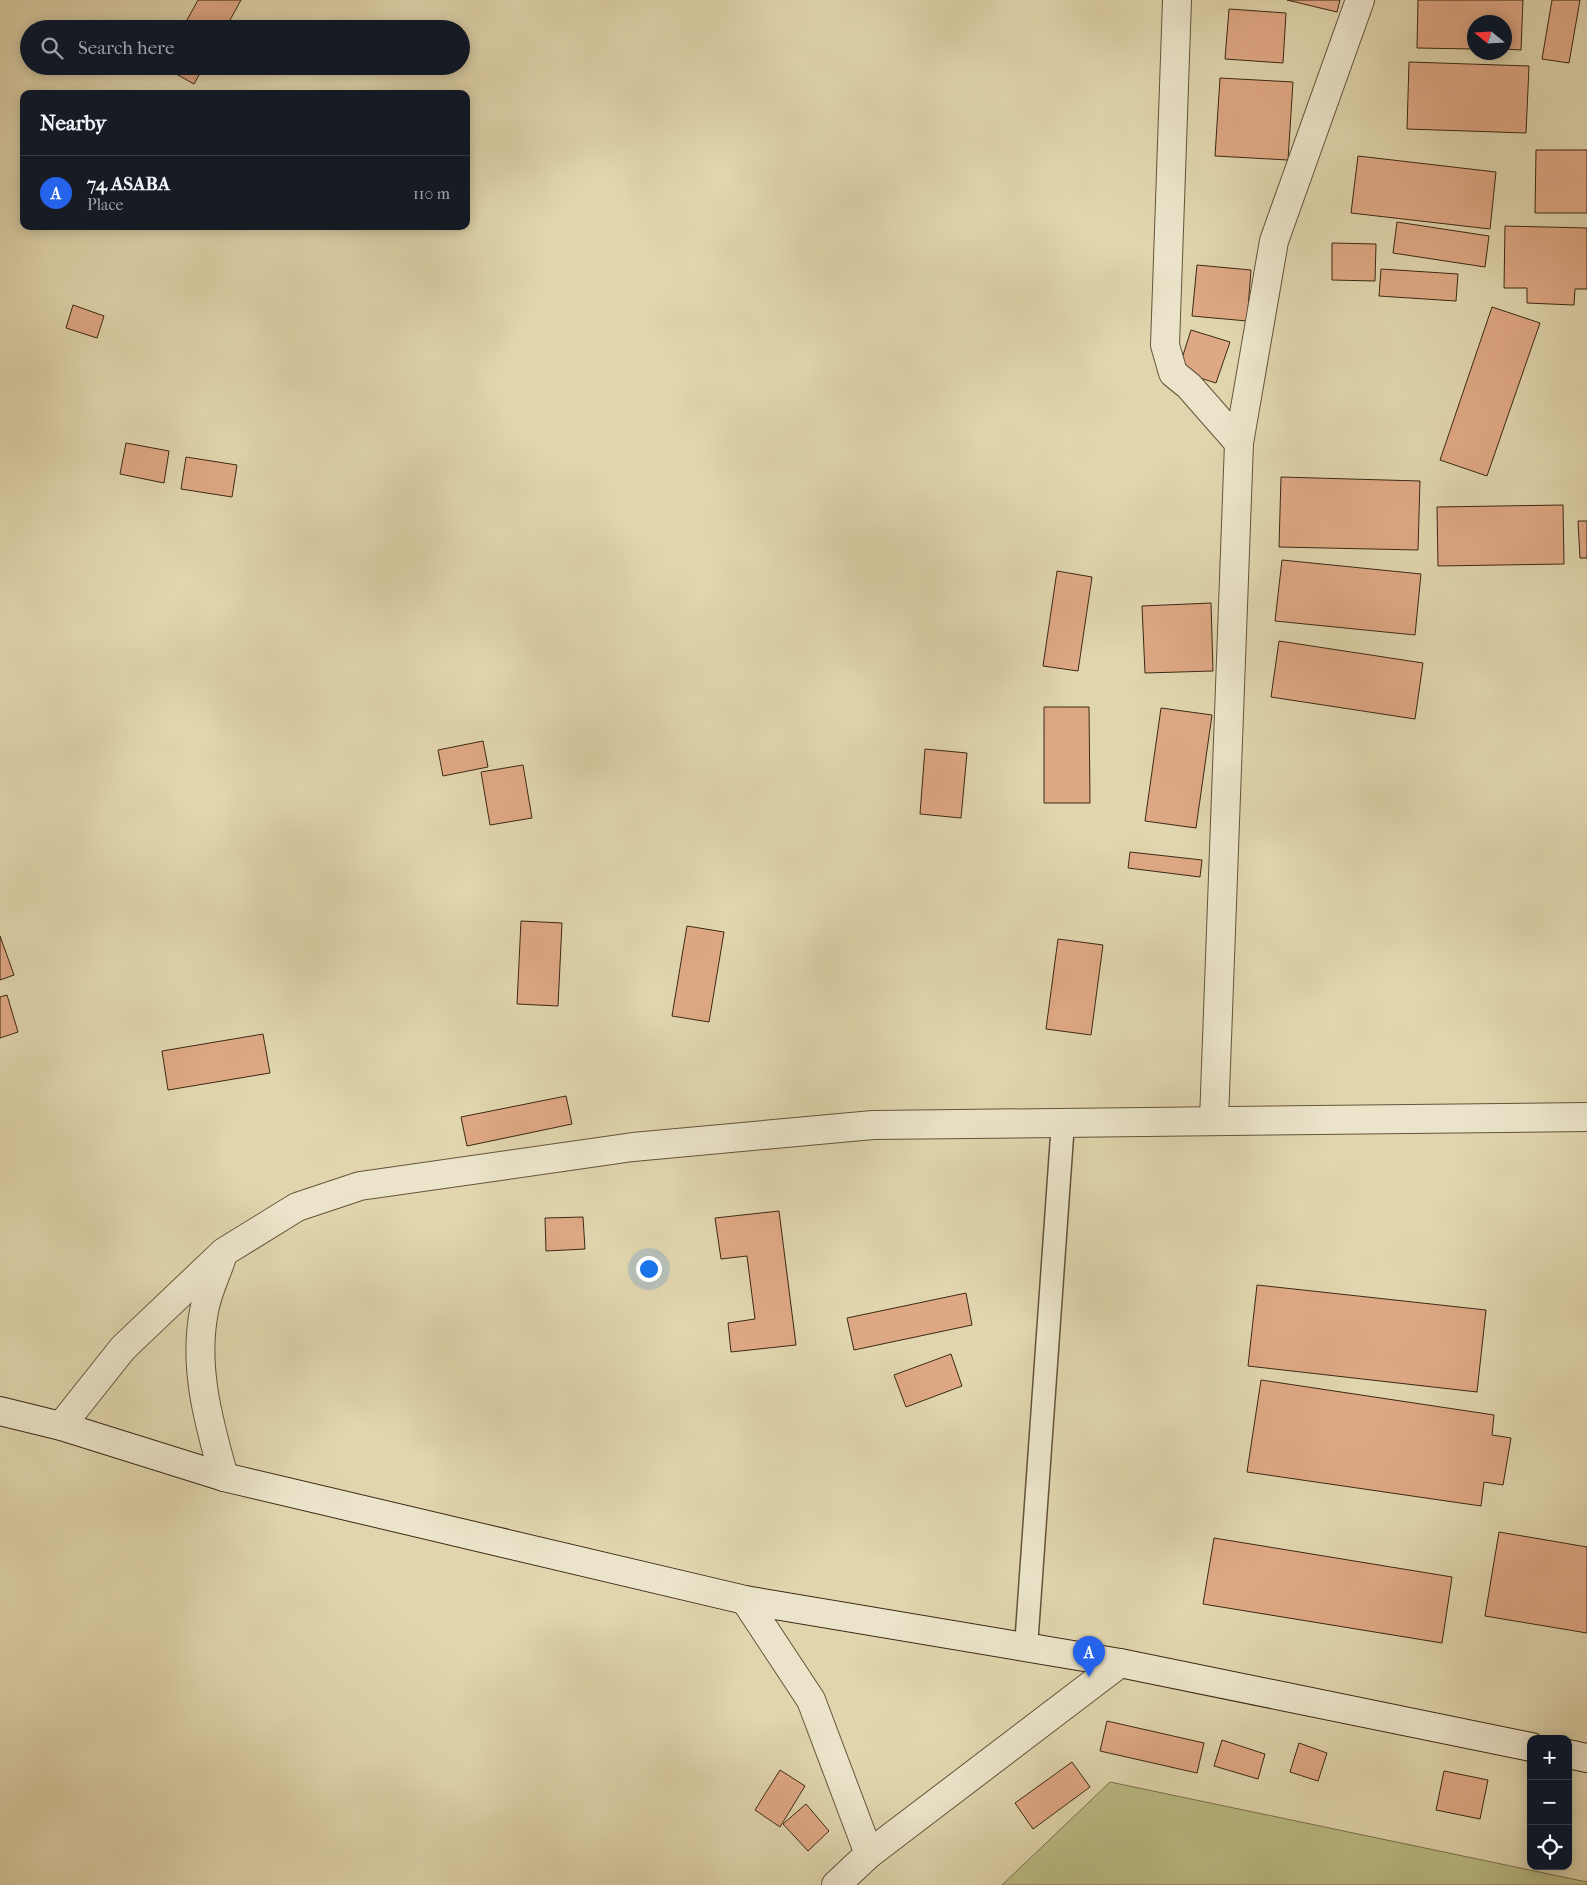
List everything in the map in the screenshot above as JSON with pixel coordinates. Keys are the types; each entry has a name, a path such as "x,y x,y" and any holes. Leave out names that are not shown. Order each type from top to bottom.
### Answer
{"street":[{"path":"1177,0 1165,345 1173,373 1189,386 1239,443"},
{"path":"1214,1120 1239,443 1274,241 1360,0"},
{"path":"61,1426 124,1348 224,1252 297,1207 360,1186 633,1147 873,1125 1587,1117"},
{"path":"224,1252 204,1311 200,1370 210,1430 224,1477"},
{"path":"0,1411 61,1426 224,1477 745,1600 1120,1664 1527,1746"},
{"path":"745,1600 811,1700 869,1854"},
{"path":"836,1885 869,1854 1120,1664"},
{"path":"1572,1755 1587,1758"}],"lane":[{"path":"1026,1648 1063,1122"}],"green space":[{"path":"1110,1782 1587,1882 1587,1885 1002,1885"}],"building":[{"path":"198,0 241,0 230,20 187,20"},
{"path":"1287,0 1340,0 1337,12"},
{"path":"1418,0 1523,0 1521,50 1512,49 1512,15 1467,15 1467,49 1417,48"},
{"path":"1552,0 1580,0 1569,63 1542,59"},
{"path":"1229,9 1286,13 1283,63 1225,59"},
{"path":"1409,62 1529,66 1526,133 1407,129"},
{"path":"178,75 199,75 194,84"},
{"path":"1220,78 1293,82 1288,160 1215,156"},
{"path":"1536,150 1587,150 1587,213 1535,213"},
{"path":"1358,156 1496,172 1490,229 1351,213"},
{"path":"1397,222 1489,236 1485,267 1393,253"},
{"path":"1505,226 1587,228 1587,289 1575,289 1574,305 1527,303 1527,288 1504,288"},
{"path":"1332,243 1376,244 1375,281 1332,280"},
{"path":"1197,265 1251,270 1247,321 1192,316"},
{"path":"1381,269 1458,274 1456,301 1379,296"},
{"path":"73,305 104,316 97,338 66,328"},
{"path":"1492,307 1540,323 1487,476 1440,460"},
{"path":"1191,330 1230,342 1216,383 1178,371"},
{"path":"126,443 169,451 164,483 120,474"},
{"path":"186,457 237,465 232,497 181,489"},
{"path":"1281,477 1420,481 1418,550 1279,547"},
{"path":"1563,505 1564,564 1438,566 1437,507"},
{"path":"1578,521 1587,521 1587,558 1580,558"},
{"path":"1282,560 1421,574 1415,635 1275,621"},
{"path":"1057,571 1092,577 1078,671 1043,666"},
{"path":"1211,603 1213,671 1145,673 1142,606"},
{"path":"1279,641 1423,663 1415,719 1271,697"},
{"path":"1044,707 1089,707 1090,803 1044,803"},
{"path":"1161,708 1212,715 1196,828 1145,821"},
{"path":"483,741 488,767 443,776 438,750"},
{"path":"925,749 967,753 961,818 920,814"},
{"path":"523,765 532,818 490,825 481,772"},
{"path":"1130,852 1202,860 1200,877 1128,868"},
{"path":"521,921 562,923 558,1006 517,1004"},
{"path":"687,926 724,932 709,1022 672,1016"},
{"path":"0,936 14,975 0,980"},
{"path":"1058,939 1103,945 1091,1035 1046,1029"},
{"path":"7,995 18,1032 0,1038 0,997"},
{"path":"263,1034 270,1073 168,1090 162,1051"},
{"path":"566,1096 572,1124 467,1146 461,1117"},
{"path":"779,1211 796,1345 731,1352 728,1323 755,1319 747,1256 721,1259 715,1218"},
{"path":"583,1217 585,1249 546,1251 545,1218"},
{"path":"1257,1285 1486,1310 1477,1392 1248,1366"},
{"path":"966,1293 972,1325 854,1350 847,1318"},
{"path":"951,1354 962,1386 906,1407 894,1375"},
{"path":"1261,1380 1494,1415 1492,1435 1511,1438 1503,1485 1484,1482 1481,1506 1247,1472"},
{"path":"1499,1532 1587,1547 1587,1633 1485,1616"},
{"path":"1214,1538 1452,1577 1442,1643 1203,1604"},
{"path":"1107,1721 1204,1743 1197,1773 1100,1751"},
{"path":"1222,1740 1265,1754 1258,1779 1214,1766"},
{"path":"1299,1743 1327,1753 1318,1781 1290,1772"},
{"path":"1072,1762 1090,1787 1033,1829 1015,1803"},
{"path":"780,1770 805,1786 780,1827 755,1810"},
{"path":"1444,1771 1488,1780 1480,1819 1436,1810"},
{"path":"806,1804 829,1831 808,1851 783,1824"}],"place":[{"name":"74 ASABA","path":"1089,1677"}]}
